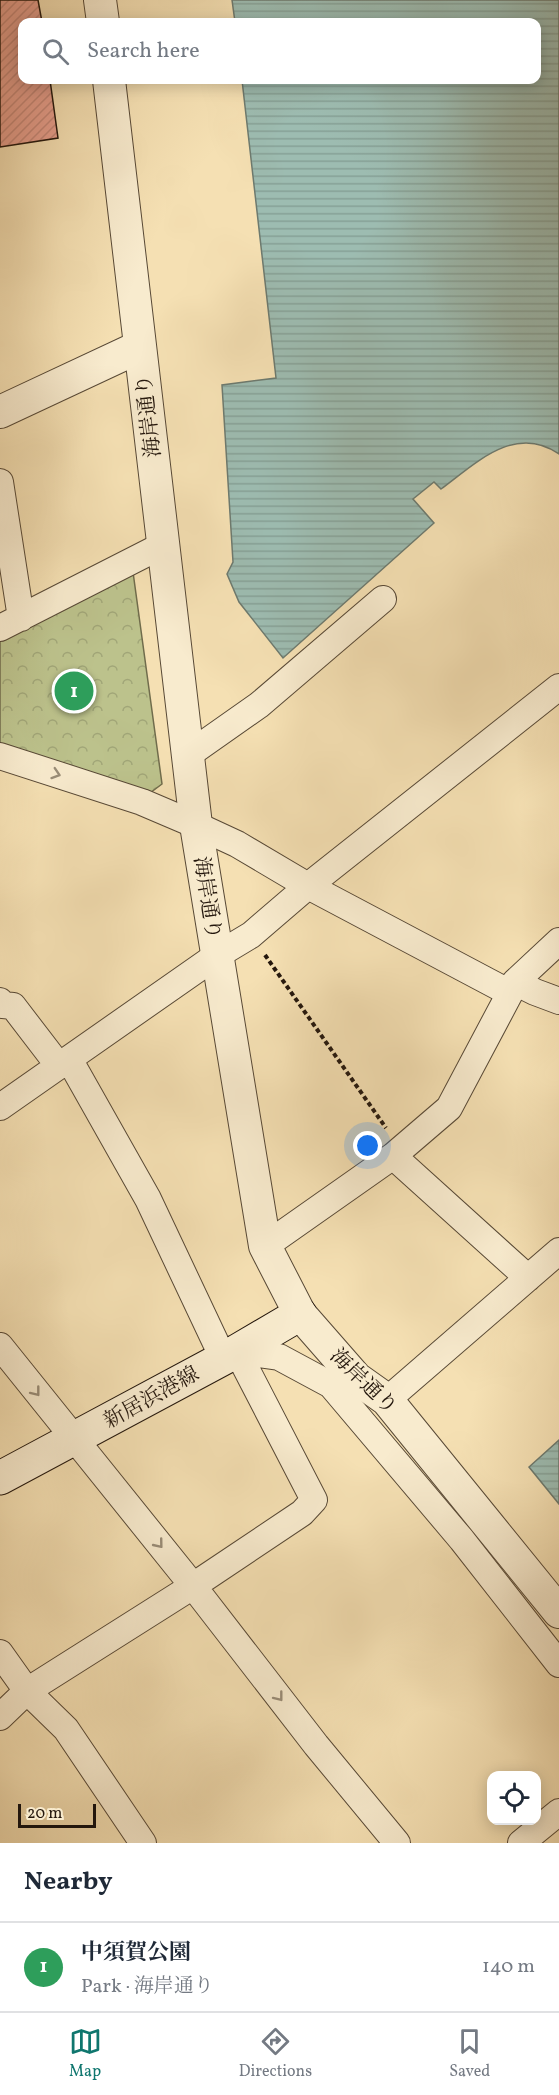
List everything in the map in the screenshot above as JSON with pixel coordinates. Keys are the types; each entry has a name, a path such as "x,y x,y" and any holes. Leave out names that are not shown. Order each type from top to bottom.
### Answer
{"main road":[{"name":"新居浜港線","path":"0,1478 74,1440 300,1314"}],"street":[{"path":"100,0 102,18"},
{"name":"海岸通り","path":"109,84 196,825 265,1246 300,1314 356,1378 387,1400 559,1612"},
{"path":"0,412 139,347"},
{"path":"0,482 10,623 164,545"},
{"path":"188,755 259,705 383,599"},
{"path":"0,1107 216,956 251,935 308,886 559,687"},
{"path":"0,756 142,802 196,825 237,844 308,886 512,987 559,1001"},
{"path":"265,1246 397,1153 449,1108 512,987 559,941"},
{"path":"0,1001 3,1005 13,1006 64,1062 148,1199 230,1354 314,1500 302,1513 193,1586 27,1691 0,1717"},
{"path":"397,1153 528,1278"},
{"path":"387,1400 559,1251"},
{"path":"0,1346 396,1843"},
{"path":"230,1354 279,1357 331,1385 462,1540 559,1664"},
{"path":"0,1653 27,1691 66,1729 143,1843"},
{"path":"521,1843 559,1812"}],"path":[{"path":"251,935 397,1153"}],"green space":[{"path":"133,572 162,784 146,796 0,745 0,637"}],"water":[{"path":"232,0 559,0 559,454 543,446 527,443 511,445 482,459 441,489 434,482 413,499 434,523 283,658 239,602 227,574 233,562 222,385 276,378 242,84 541,84 541,18 234,18"},
{"path":"559,1440 559,1504 529,1467"}],"building":[{"path":"0,0 38,0 41,18 18,18 18,84 51,84 58,138 0,147"}],"place":[{"name":"中須賀公園","path":"74,691"}]}
